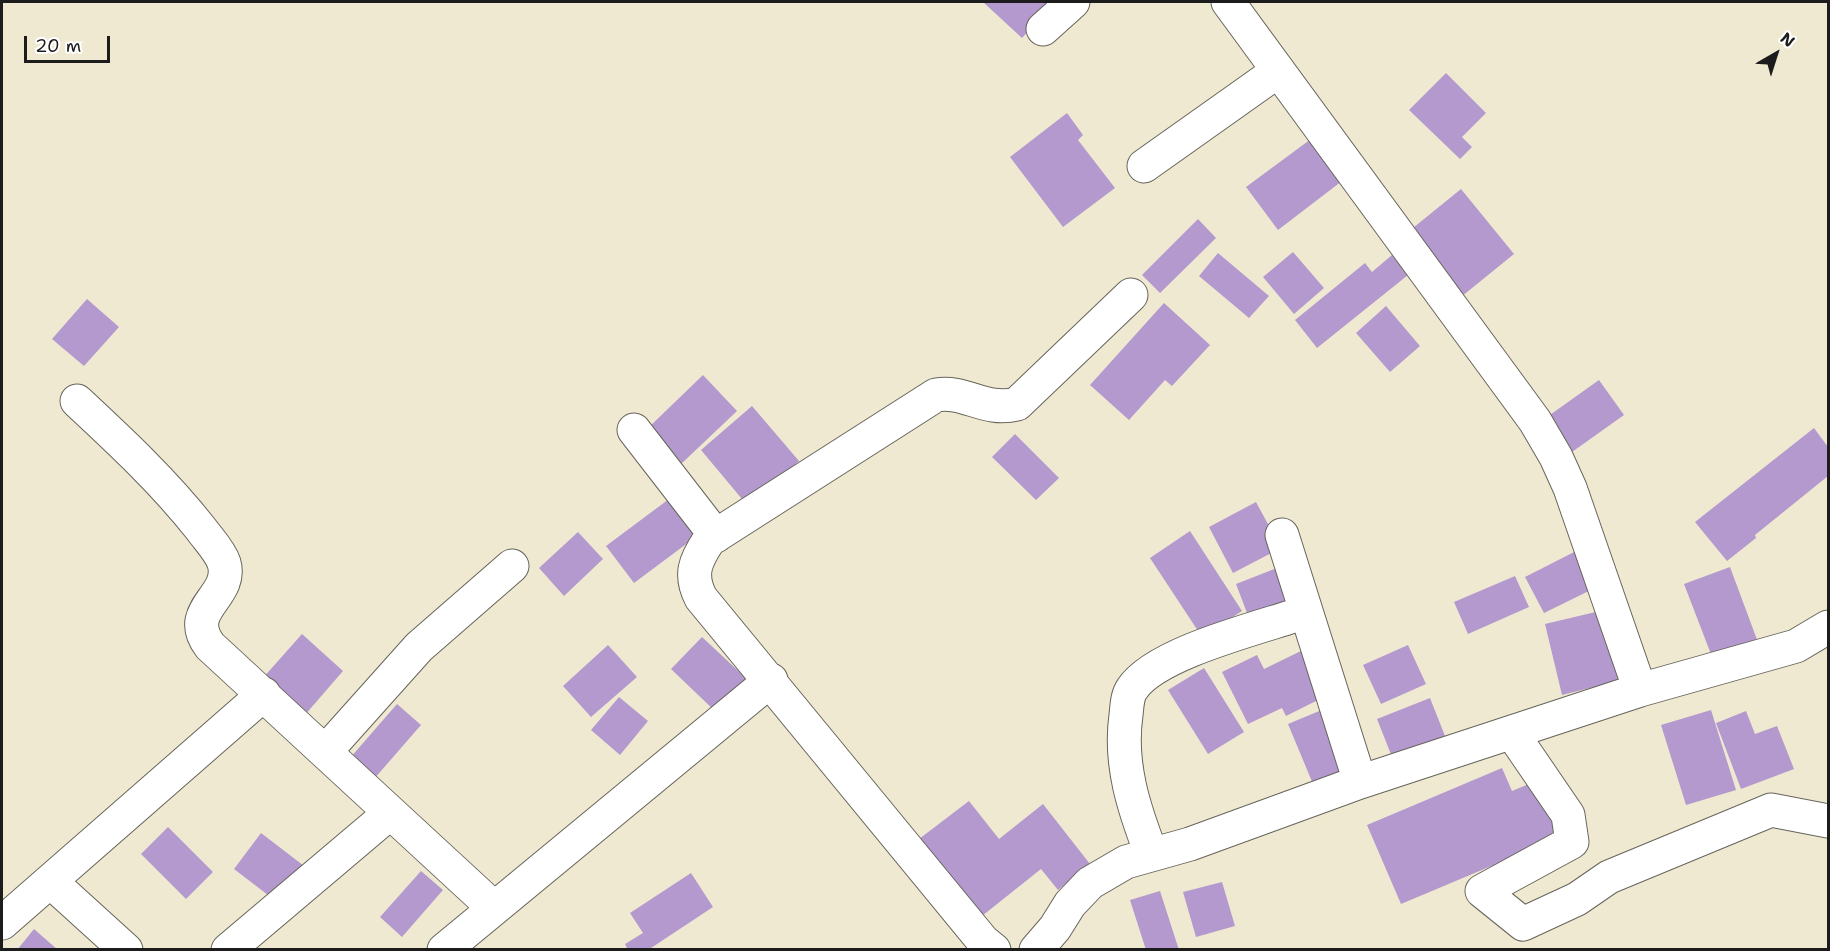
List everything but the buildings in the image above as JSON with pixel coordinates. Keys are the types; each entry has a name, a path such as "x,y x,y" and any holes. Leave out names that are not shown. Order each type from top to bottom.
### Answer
{"street":[{"path":"1043,29 1073,2"},
{"path":"1227,2 1528,412 1556,457 1570,488 1640,690"},
{"path":"1144,166 1278,71"},
{"path":"982,947 771,680 701,598 693,584 695,561 709,540 936,395 949,393 979,404 1002,408 1017,404 1131,295"},
{"path":"77,401 171,491 225,564 222,585 203,616 201,633 210,646 494,908"},
{"path":"634,430 716,536"},
{"path":"1282,535 1360,782"},
{"path":"325,752 419,647 512,566"},
{"path":"1151,853 1136,813 1125,771 1124,726 1133,687 1149,672 1179,655 1306,612"},
{"path":"1036,950 1055,928 1070,904 1090,883 1126,862 1151,853 1190,844 1360,782 1640,690 1797,646 1828,627"},
{"path":"444,950 771,680"},
{"path":"2,923 264,694"},
{"path":"1512,733 1568,814 1572,842 1482,891 1523,924 1576,899 1609,877 1772,810 1828,821"},
{"path":"228,950 390,813"},
{"path":"50,881 126,950"}]}
